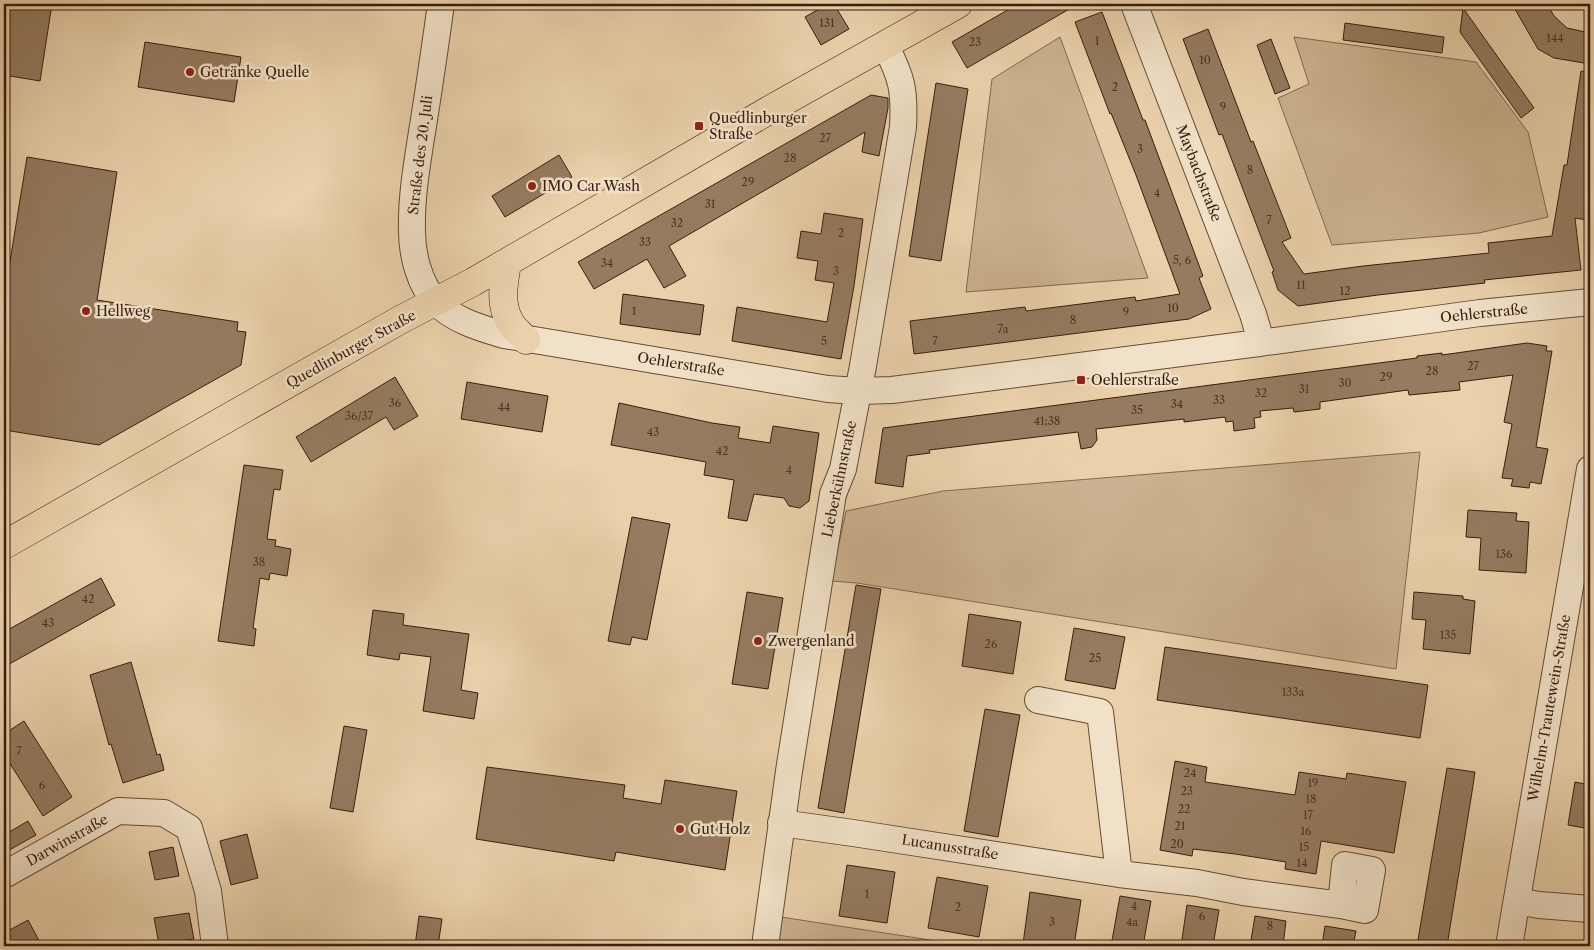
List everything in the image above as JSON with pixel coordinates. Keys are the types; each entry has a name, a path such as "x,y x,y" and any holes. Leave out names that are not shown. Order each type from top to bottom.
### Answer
{"main road":[{"name":"Quedlinburger Straße","path":"4,545 435,301 474,282 570,225 958,4"},
{"path":"507,263 503,304 510,323 526,340"}],"street":[{"name":"Straße des 20. Juli","path":"435,301 419,271 414,254 412,232 416,171 441,4"},
{"name":"Maybachstraße","path":"1134,4 1253,314 1259,343"},
{"name":"Lieberkühnstraße","path":"765,946 781,823 833,494 843,469 863,366 903,127 903,86 896,66 885,45"},
{"name":"Oehlerstraße","path":"435,301 464,321 504,335 526,340 828,389 858,392 901,389 1480,313 1590,302"},
{"name":"Wilhelm-Trautewein-Straße","path":"1509,946 1590,470"},
{"path":"1038,700 1100,712 1119,874"},
{"name":"Darwinstraße","path":"4,875 118,811 164,813 189,828 208,891 215,946"},
{"name":"Lucanusstraße","path":"781,823 1341,905"},
{"path":"1516,902 1590,909"}],"shaded area":[{"path":"1060,37 1148,278 966,292 992,79"},
{"path":"1294,37 1476,62 1528,132 1548,217 1479,233 1332,245 1278,98 1309,84"},
{"path":"1420,452 1396,669 857,583 831,581 846,511 943,491"},
{"path":"781,917 969,946 777,946"}],"building":[{"path":"4,4 52,4 40,81 4,75"},
{"path":"828,4 834,4 849,29 821,45 805,17"},
{"path":"1018,4 1078,4 967,68 952,42"},
{"path":"1512,4 1547,4 1554,16 1567,28 1590,33 1590,64 1554,58 1538,49"},
{"path":"1463,8 1534,108 1521,118 1460,32"},
{"path":"1102,12 1143,120 1145,120 1203,276 1199,278 1211,309 1189,319 914,354 910,321 1025,307 1026,311 1135,297 1136,301 1180,294 1136,175 1110,114 1075,22"},
{"path":"1345,23 1444,37 1442,53 1343,40"},
{"path":"1208,29 1251,142 1253,141 1291,238 1282,242 1304,274 1489,253 1488,243 1552,236 1564,165 1567,165 1581,71 1590,72 1590,204 1587,220 1575,218 1581,270 1484,280 1485,283 1298,306 1278,290 1272,272 1274,271 1222,134 1219,135 1183,39"},
{"path":"1271,39 1290,88 1275,94 1257,45"},
{"name":"Getränke Quelle","path":"145,42 241,57 234,102 138,87"},
{"path":"936,83 968,89 941,261 909,256"},
{"path":"871,95 888,98 888,108 879,156 862,152 865,132 669,246 686,276 664,288 647,259 594,289 578,262"},
{"name":"IMO Car Wash","path":"559,155 572,177 505,217 492,196"},
{"name":"Hellweg","path":"27,157 117,172 97,300 238,322 237,331 246,332 241,365 99,445 4,430 4,285 6,286"},
{"path":"824,213 863,219 854,286 841,359 732,341 737,307 827,322 834,283 815,280 818,261 797,258 801,231 821,234"},
{"path":"623,294 704,305 700,335 620,324"},
{"path":"1527,343 1547,346 1546,351 1552,351 1536,447 1548,449 1541,484 1530,482 1529,488 1511,486 1513,479 1502,478 1512,424 1504,422 1513,375 1459,382 1460,390 1409,395 1408,390 1320,402 1320,409 1294,412 1293,408 1260,411 1261,417 1254,418 1255,428 1234,431 1233,421 1226,422 1225,417 1184,422 1184,419 1096,429 1097,440 1092,447 1081,449 1078,432 929,450 930,453 907,456 903,487 875,483 883,428 1417,358 1417,356 1442,353 1442,355"},
{"path":"395,377 418,416 394,430 386,417 311,462 296,437"},
{"path":"467,382 548,396 542,432 461,419"},
{"path":"619,403 712,423 740,427 738,438 770,443 773,426 819,433 809,501 800,508 789,506 784,498 754,494 747,521 728,518 734,480 704,475 706,462 611,445"},
{"path":"244,465 283,470 280,490 274,489 267,539 276,540 275,546 291,549 287,576 270,573 269,580 260,578 253,628 256,629 254,646 218,641"},
{"path":"1468,510 1517,513 1516,521 1529,522 1526,573 1479,570 1481,538 1466,537"},
{"path":"632,517 670,524 647,640 632,637 630,645 608,641"},
{"path":"101,578 115,605 4,667 4,632"},
{"path":"856,585 881,589 844,813 818,808"},
{"name":"Zwergenland","path":"747,592 783,598 768,689 732,684"},
{"path":"1414,592 1463,596 1463,599 1475,601 1470,654 1423,649 1426,620 1412,619"},
{"path":"373,610 404,614 403,625 469,634 461,690 478,693 474,719 423,711 431,657 400,653 399,660 367,655"},
{"path":"969,614 1021,622 1013,674 962,666"},
{"path":"1074,628 1125,637 1115,689 1065,680"},
{"path":"1165,647 1428,685 1420,738 1157,700"},
{"path":"131,662 157,755 160,754 164,770 123,783 111,744 109,745 90,675"},
{"path":"985,709 1020,715 998,837 964,831"},
{"path":"24,721 72,797 43,816 4,754 4,734"},
{"path":"344,726 367,730 353,812 330,808"},
{"path":"1175,761 1207,767 1205,782 1295,795 1299,772 1346,779 1347,773 1406,782 1394,853 1321,841 1316,874 1285,869 1286,862 1235,854 1193,849 1192,856 1160,850"},
{"path":"487,767 625,785 623,798 661,804 665,780 737,791 725,870 616,852 614,861 476,839"},
{"path":"1447,768 1475,772 1447,946 1417,946"},
{"path":"1575,782 1590,785 1590,829 1568,825"},
{"path":"28,821 36,835 4,853 4,835"},
{"path":"247,834 258,878 231,885 220,841"},
{"path":"173,847 179,876 155,880 149,852"},
{"path":"847,865 895,872 887,923 839,916"},
{"path":"937,877 988,886 979,937 928,928"},
{"path":"1030,892 1081,900 1074,946 1023,944"},
{"path":"1120,896 1151,901 1143,946 1111,946"},
{"path":"1187,905 1219,910 1213,946 1181,946"},
{"path":"189,913 194,939 159,944 154,918"},
{"path":"419,916 442,919 438,946 415,946"},
{"path":"1255,916 1286,921 1283,946 1250,946"},
{"path":"28,920 42,946 10,946 4,933"},
{"path":"1325,926 1356,931 1353,946 1322,946"}],"place":[{"name":"Getränke Quelle","path":"190,72"},
{"name":"Quedlinburger Straße","path":"699,126"},
{"name":"IMO Car Wash","path":"532,186"},
{"name":"Hellweg","path":"86,311"},
{"name":"Oehlerstraße","path":"1081,380"},
{"name":"Zwergenland","path":"758,641"},
{"name":"Gut Holz","path":"680,829"}]}
